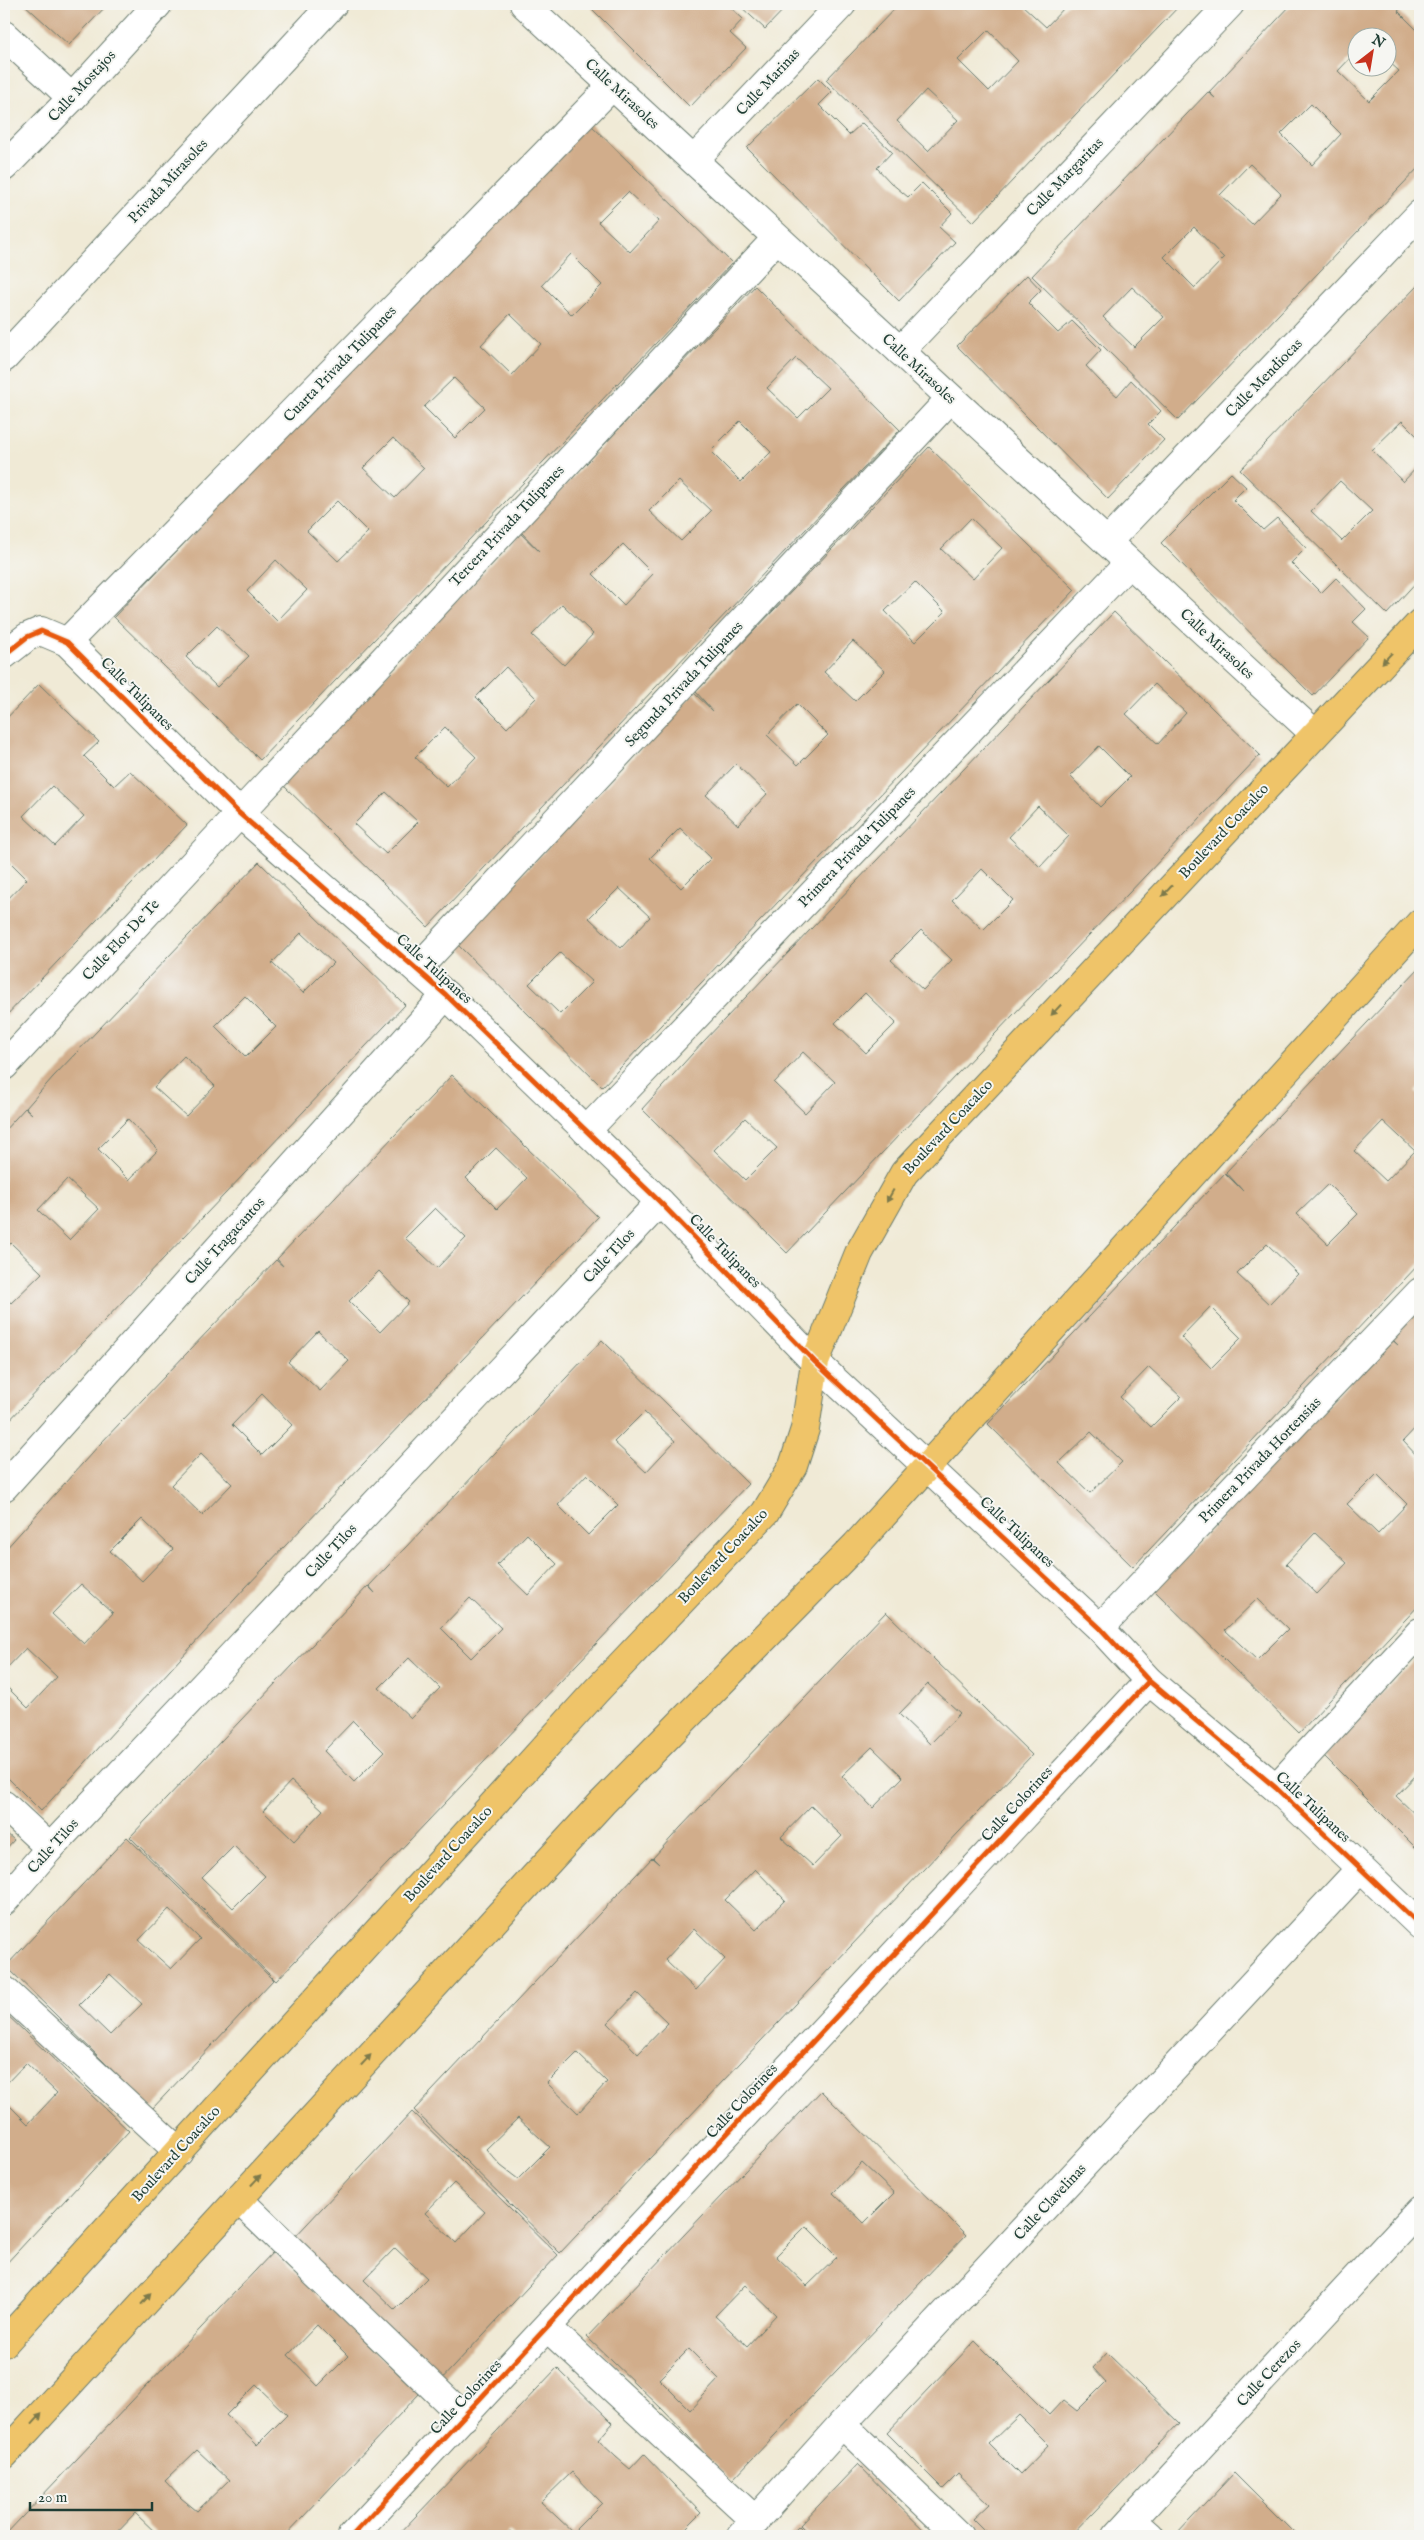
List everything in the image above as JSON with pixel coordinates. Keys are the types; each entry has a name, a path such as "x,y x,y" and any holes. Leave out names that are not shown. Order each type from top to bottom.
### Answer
{"main road":[{"name":"Boulevard Coacalco","path":"4,2343 596,1692 765,1513 793,1466 805,1429 815,1362 859,1253 904,1173 1420,623"},
{"path":"4,2455 602,1803 856,1545 1420,923"}],"street":[{"name":"Calle Mostajos","path":"4,167 72,98 158,4"},
{"name":"Privada Mirasoles","path":"4,358 333,4"},
{"name":"Calle Mirasoles","path":"524,4 1315,734"},
{"name":"Calle Marinas","path":"694,160 842,4"},
{"name":"Calle Margaritas","path":"900,351 1230,4"},
{"path":"4,35 72,98"},
{"name":"Cuarta Privada Tulipanes","path":"67,642 612,86"},
{"name":"Calle Mendiocas","path":"1107,542 1420,214"},
{"name":"Tercera Privada Tulipanes","path":"239,813 776,238"},
{"name":"Segunda Privada Tulipanes","path":"417,969 950,399"},
{"name":"Primera Privada Tulipanes","path":"586,1131 1129,563"},
{"name":"Calle Tulipanes","path":"4,655 27,637 41,631 67,642 239,813 446,995 660,1202 815,1362 929,1466 1100,1628 1149,1681 1276,1788 1420,1925"},
{"name":"Calle Flor De Te","path":"4,1066 239,813"},
{"name":"Calle Tragacantos","path":"4,1487 446,995"},
{"name":"Calle Tilos","path":"4,1901 50,1848 660,1202"},
{"name":"Primera Privada Hortensias","path":"1100,1628 1420,1292"},
{"path":"1276,1788 1420,1632"},
{"name":"Calle Colorines","path":"352,2536 548,2328 1149,1681"},
{"path":"4,1805 50,1848"},
{"name":"Calle Clavelinas","path":"749,2528 842,2424 1360,1869"},
{"path":"4,1990 179,2152"},
{"path":"238,2199 464,2417"},
{"name":"Calle Cerezos","path":"1133,2531 1420,2210"},
{"path":"548,2328 749,2528"},
{"path":"842,2424 959,2536"}],"building":[{"path":"24,4 108,4 69,45"},
{"path":"587,4 727,4 743,19 730,33 746,48 690,107"},
{"path":"738,4 789,4 765,29"},
{"path":"899,4 1021,4 1046,27 1068,4 1181,4 973,222 826,80","holes":["988,30 1018,61 989,91 958,60","926,90 958,120 928,151 897,121"]},
{"path":"1292,4 1406,4 1398,11 1420,33 1420,166 1178,420 1032,276 1208,92 1215,98 1209,92","holes":["1311,104 1341,134 1312,165 1281,134","1250,164 1281,194 1252,224 1220,195","1194,227 1224,258 1195,288 1164,257","1132,287 1164,317 1134,347 1103,317"]},
{"path":"818,78 832,92 819,105 849,135 862,123 892,152 877,168 891,183 908,197 922,183 952,213 939,227 955,242 899,301 747,148"},
{"path":"4,95 10,101 4,108"},
{"path":"586,120 732,263 260,760 114,617","holes":["628,192 659,221 630,252 598,222","571,254 602,285 572,315 542,285","510,314 541,344 512,375 481,345","454,378 485,408 455,438 424,407","393,438 424,468 395,498 363,468","337,501 368,532 338,561 307,531","276,560 307,590 277,621 247,591","217,626 249,656 217,687 186,657"]},
{"path":"1027,275 1041,290 1028,303 1058,333 1072,321 1101,350 1086,366 1100,381 1117,396 1131,380 1161,411 1148,424 1164,440 1108,499 957,346"},
{"path":"755,286 900,430 428,927 282,784 520,533 539,551 521,532","holes":["796,358 828,388 798,418 767,388","740,421 771,452 741,482 710,451","679,481 711,511 681,541 649,511","623,544 653,574 624,605 593,574","562,604 593,634 564,665 532,635","506,667 536,698 507,728 476,697","445,727 476,757 447,787 415,757","386,792 418,822 386,854 354,824"]},
{"path":"1417,286 1420,290 1420,439 1402,421 1372,450 1403,482 1420,464 1420,578 1387,614 1240,470","holes":["1340,481 1372,511 1342,541 1311,511"]},
{"path":"929,447 1075,590 602,1087 457,944 694,693 713,711 696,692","holes":["971,518 1002,548 973,579 941,549","915,582 945,612 915,642 885,611","853,641 885,671 855,701 824,672","797,704 828,735 798,765 767,735","736,764 767,794 738,825 706,795","680,828 711,858 681,888 650,858","619,888 650,917 621,948 589,918","560,953 592,982 560,1014 529,984"]},
{"path":"1231,473 1246,487 1233,500 1263,530 1277,518 1306,548 1291,563 1321,593 1336,578 1366,609 1353,622 1369,637 1313,696 1161,543"},
{"path":"1114,612 1260,755 787,1253 642,1109 703,1042","holes":["1155,684 1186,713 1158,744 1126,714","1099,746 1130,777 1100,807 1070,776","1038,806 1069,836 1040,867 1009,837","982,869 1013,900 983,930 952,900","921,930 952,960 923,990 891,960","865,993 896,1023 866,1053 835,1023","803,1052 835,1082 805,1113 774,1083","745,1118 777,1148 745,1180 714,1150"]},
{"path":"39,684 99,742 84,756 114,786 130,771 187,825 4,1018 4,903 27,879 4,856 4,721","holes":["52,786 84,816 55,846 23,816"]},
{"path":"259,862 405,1005 4,1426 4,1296 11,1303 42,1273 11,1243 4,1250 4,1131 25,1108 32,1114 26,1108 53,1077","holes":["301,933 333,963 303,993 272,963","245,996 276,1027 246,1057 215,1026","184,1056 215,1086 186,1116 154,1087","128,1119 158,1150 129,1180 98,1149","67,1179 99,1209 69,1240 38,1210"]},
{"path":"1420,967 1420,1086 1415,1091 1420,1096 1420,1263 1133,1567 988,1424 1225,1173 1243,1191 1226,1172","holes":["1383,1121 1415,1151 1386,1181 1354,1151","1328,1184 1358,1214 1328,1244 1297,1214","1267,1244 1298,1274 1269,1304 1237,1274","1210,1307 1241,1338 1211,1368 1181,1337","1149,1367 1181,1397 1151,1427 1120,1397","1091,1432 1122,1462 1090,1493 1059,1463"]},
{"path":"452,1075 598,1217 246,1587 41,1811 4,1774 4,1684 28,1708 57,1677 26,1648 4,1671 4,1551 100,1444 276,1260 283,1266 277,1259","holes":["496,1148 527,1178 497,1209 466,1178","435,1208 466,1238 437,1268 405,1238","379,1271 409,1302 380,1332 349,1301","318,1331 349,1361 320,1391 288,1362","262,1394 292,1425 262,1455 232,1425","201,1454 232,1484 202,1515 171,1485","142,1519 173,1549 142,1581 110,1551","81,1584 113,1613 84,1644 52,1614"]},
{"path":"1420,1307 1420,1423 1403,1441 1420,1459 1420,1604 1299,1733 1154,1590 1391,1339 1398,1345 1392,1339","holes":["1377,1474 1407,1504 1378,1534 1347,1504","1315,1533 1347,1563 1317,1594 1286,1564","1257,1599 1288,1629 1257,1660 1225,1630"]},
{"path":"602,1340 748,1484 276,1981 130,1837 368,1586 375,1593 369,1586","holes":["644,1412 675,1441 646,1472 614,1442","587,1474 618,1505 588,1535 558,1505","527,1534 557,1564 528,1595 497,1565","470,1598 501,1628 471,1658 441,1628","409,1658 440,1688 411,1718 379,1688","353,1721 384,1752 354,1782 324,1751","291,1781 323,1810 294,1841 263,1811","234,1846 265,1876 233,1908 202,1878"]},
{"path":"886,1612 1032,1755 560,2253 414,2110 652,1858 659,1864 653,1858","holes":["928,1684 960,1713 930,1744 899,1714","872,1747 903,1777 873,1808 842,1776","811,1806 842,1836 813,1866 781,1837","755,1869 785,1900 756,1930 725,1900","694,1929 725,1959 696,1990 665,1960","637,1993 668,2023 638,2054 608,2023","577,2053 607,2082 578,2113 547,2083","518,2118 550,2147 518,2179 501,2166 486,2149"]},
{"path":"1420,1653 1420,1771 1396,1796 1420,1819 1420,1852 1324,1756"},
{"path":"4,1831 14,1840 4,1851"},
{"path":"127,1837 273,1980 152,2109 6,1966","holes":["169,1909 200,1939 171,1969 139,1940","110,1974 142,2004 110,2035 79,2005"]},
{"path":"4,2012 129,2131 4,2266 4,2100 28,2124 57,2093 26,2063 4,2086"},
{"path":"821,2091 966,2235 731,2481 662,2409 587,2337","holes":["862,2163 894,2193 864,2223 833,2193","806,2226 837,2257 807,2286 776,2256","745,2285 776,2315 747,2346 715,2316","689,2349 719,2379 690,2410 659,2379"]},
{"path":"412,2112 558,2255 438,2383 292,2240","holes":["454,2183 485,2212 456,2243 425,2213","395,2248 427,2278 395,2310 364,2280"]},
{"path":"273,2252 419,2394 285,2536 159,2536 135,2513 113,2536 4,2536","holes":["317,2325 348,2356 318,2386 288,2355","256,2385 287,2415 257,2445 226,2415","197,2450 229,2480 197,2511 165,2481"]},
{"path":"975,2341 1049,2415 1063,2400 1077,2411 1106,2382 1093,2368 1107,2353 1179,2423 1071,2536 990,2536 973,2519 989,2504 958,2474 943,2489 887,2433","holes":["1019,2415 1049,2445 1020,2475 989,2444"]},
{"path":"557,2368 613,2423 598,2440 630,2469 644,2454 701,2513 678,2536 515,2536 510,2531 505,2536 397,2536","holes":["572,2472 602,2503 573,2532 541,2502"]},
{"path":"858,2464 930,2536 811,2536 800,2525"},
{"path":"1234,2473 1297,2536 1176,2535"},
{"path":"799,2526 809,2536 789,2536"}],"cycle path":[{"path":"4,655 27,637 41,631 67,642 239,813 446,995 660,1202 815,1362 1100,1628 1149,1681 1276,1788 1420,1925"},
{"path":"352,2536 1149,1681"}]}
